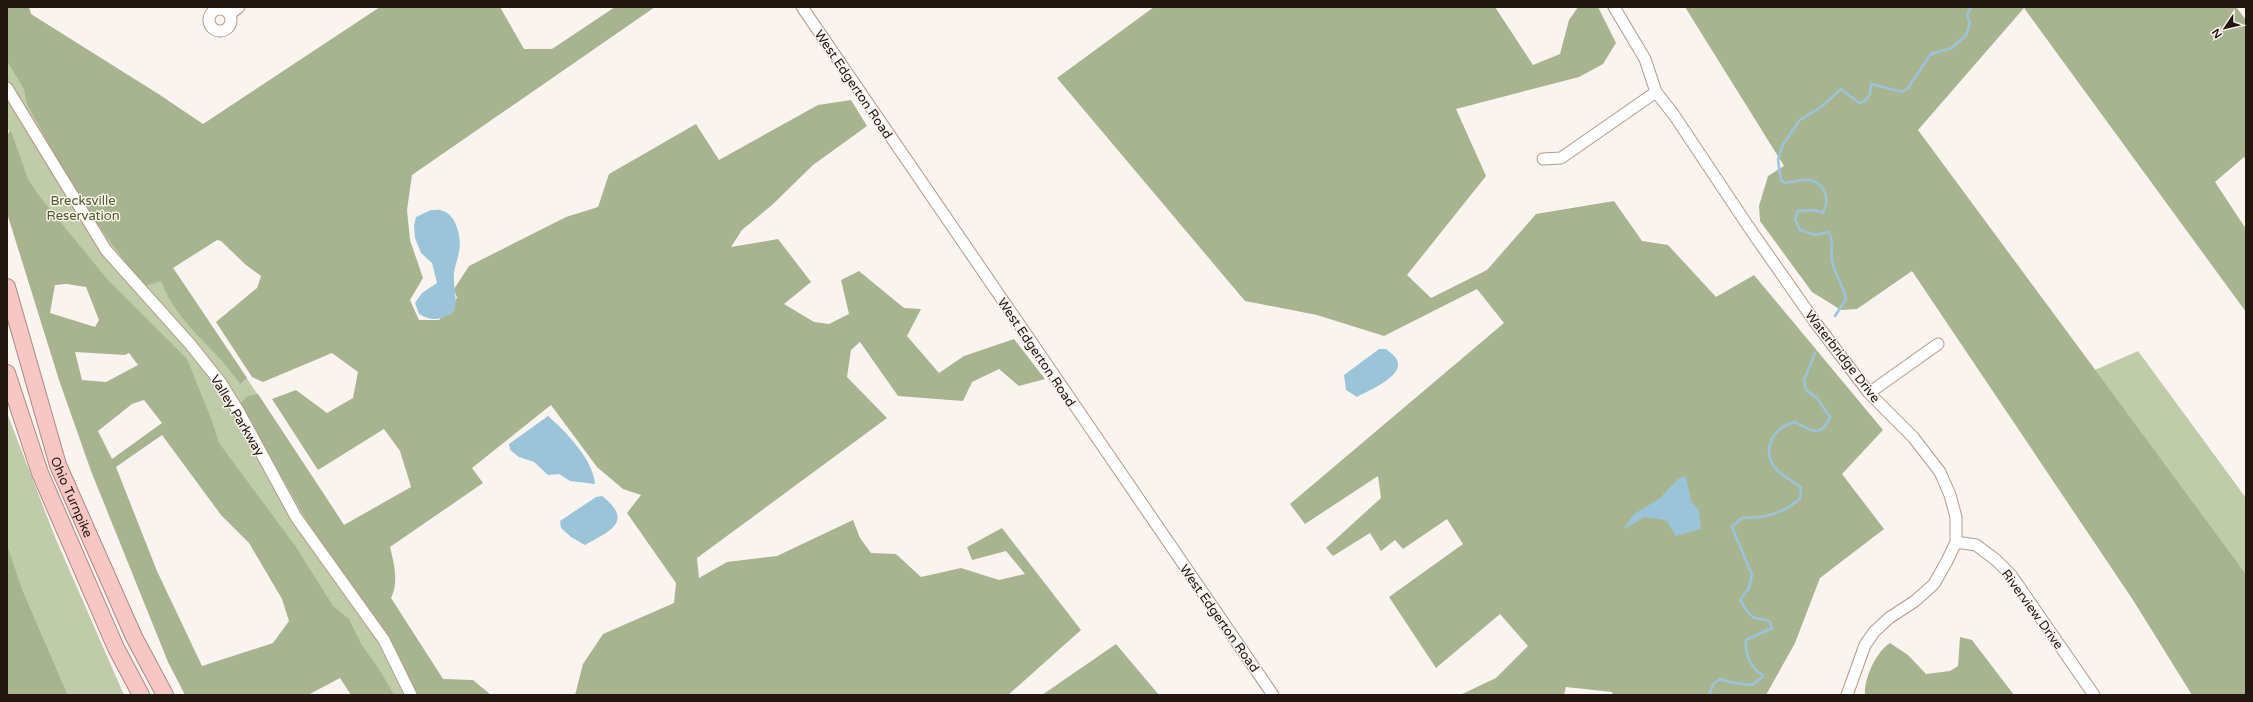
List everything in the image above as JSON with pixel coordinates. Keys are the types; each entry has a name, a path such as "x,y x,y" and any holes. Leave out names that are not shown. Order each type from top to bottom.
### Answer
{"highway":[{"name":"Ohio Turnpike","path":"7,287 58,464 134,637 165,695"},
{"name":"Ohio Turnpike","path":"7,373 40,473 116,648 141,695"}],"street":[{"path":"230,14 239,7"},
{"name":"West Edgerton Road","path":"802,7 1273,695"},
{"name":"Waterbridge Drive","path":"1614,7 1645,59 1656,92 1674,115 1750,229 1807,310 1869,393 1913,437 1940,472 1956,517 1956,542 1934,584 1915,602 1889,618 1874,632 1865,645 1847,695"},
{"name":"Valley Parkway","path":"7,88 106,250 221,383 240,412 296,517 384,640 411,695"},
{"path":"1543,159 1562,158 1656,92"},
{"path":"1869,393 1938,344"},
{"name":"Riverview Drive","path":"1956,542 1976,545 1996,560 2011,575 2094,695"}],"green space":[{"path":"7,7 29,7 31,14 160,95 203,124 380,7 500,7 524,49 552,49 615,7 655,7 412,175 407,210 410,240 423,278 410,300 419,320 439,320 457,298 454,289 469,266 566,217 598,207 609,174 696,124 719,160 818,105 851,100 867,126 813,165 772,205 742,230 731,247 778,239 811,282 784,304 814,322 829,324 849,314 841,280 859,271 904,308 921,309 907,336 939,373 964,356 1014,339 1045,379 1019,386 999,369 972,382 963,401 898,396 860,342 851,350 847,377 887,418 697,558 699,578 727,562 777,556 853,520 860,538 871,553 896,554 921,577 961,568 999,580 1025,574 1006,551 972,560 967,547 1002,528 1081,630 1008,695 575,695 583,664 603,634 674,603 676,583 627,513 641,495 623,489 597,467 551,405 472,468 483,483 390,547 395,579 395,586 391,598 443,679 473,680 491,695 416,695 396,651 350,587 308,523 240,403 248,396 258,394 344,525 411,487 400,451 384,429 318,470 272,399 296,390 327,413 353,398 358,372 332,353 263,382 252,377 216,322 257,288 261,276 246,265 221,241 217,240 173,268 247,378 240,384 230,370 177,311 168,297 161,281 145,286 111,243 81,198 53,152 27,104 24,89 7,61"},
{"path":"1154,7 1495,7 1533,65 1560,54 1569,20 1578,7 1598,7 1616,43 1603,64 1579,77 1456,109 1486,176 1407,275 1431,298 1487,270 1536,214 1614,201 1642,241 1668,245 1716,297 1754,275 1883,430 1842,474 1884,529 1820,578 1795,643 1766,695 1613,695 1612,692 1566,687 1564,695 1460,695 1496,678 1528,646 1500,614 1436,668 1389,597 1463,544 1447,519 1403,549 1395,540 1381,551 1370,533 1333,556 1326,548 1381,498 1378,476 1305,524 1290,504 1504,323 1477,289 1384,336 1317,315 1245,301 1057,78"},
{"path":"1685,7 2236,7 2246,20 2246,159 2244,157 2215,182 2246,229 2246,312 2024,8 1918,130 2246,574 2246,695 2192,695 2133,600 1912,271 1857,309 1841,310 1812,292 1760,221 1759,206 1768,176 1784,166"},
{"name":"Brecksville Reservation","path":"7,29 184,284 324,494 453,695 365,695 20,176 7,124"},
{"path":"11,131 28,179 40,197 107,279 187,359 212,421 219,443 296,547 333,606 349,619 361,644 379,669 394,695 351,695 340,678 308,695 185,695 168,662 91,471 59,380 7,213 7,134","holes":["67,284 86,287 99,320 95,327 50,313 55,285","75,352 125,355 129,353 138,365 106,382 82,380","144,400 162,423 112,459 98,431 132,404","162,435 221,515 249,543 282,599 289,621 273,643 202,666 157,571 116,467"]},
{"path":"2138,351 2246,498 2246,574 2095,370"},
{"path":"7,413 55,537 124,695 68,695 23,591 7,544"},
{"path":"7,544 23,591 68,695 7,695"},
{"path":"1960,637 1972,640 2014,695 1865,695 1865,688 1872,666 1880,653 1890,643 1908,655 1926,674 1950,671 1958,666"},
{"path":"1116,644 1159,695 1042,695"}],"water":[{"path":"431,210 442,210 452,217 457,228 460,241 459,255 454,273 456,301 454,312 445,317 436,319 424,317 419,314 415,303 422,293 437,283 432,263 421,253 415,238 414,226 416,217"},
{"path":"1379,349 1386,349 1397,360 1398,366 1396,372 1377,387 1357,397 1346,390 1344,375"},
{"path":"548,416 578,447 589,465 595,484 570,481 559,474 548,475 534,462 519,457 510,450 509,444"},
{"path":"1686,476 1691,501 1699,510 1701,529 1676,536 1666,520 1644,517 1623,530 1634,514 1659,499 1678,479"},
{"path":"602,496 612,505 617,513 615,525 610,530 585,545 571,537 561,528 560,521 596,497"}],"waterway":[{"path":"1835,316 1846,299 1833,265 1832,242 1830,235 1828,232 1816,235 1800,230 1795,219 1798,211 1815,210 1823,213 1826,203 1825,193 1820,185 1810,180 1785,183 1781,180 1778,160 1783,144 1800,120 1821,107 1841,89 1859,103 1865,101 1870,94 1871,84 1902,92 1907,89 1931,54 1952,48 1966,35 1970,23 1967,15 1971,7"},
{"path":"1709,695 1713,684 1720,679 1734,683 1752,685 1763,675 1755,669 1749,660 1746,650 1746,640 1772,628 1770,622 1750,615 1740,600 1749,588 1752,575 1732,527 1742,518 1766,516 1780,512 1800,499 1801,487 1776,469 1771,461 1769,447 1776,434 1787,425 1795,422 1815,431 1823,428 1827,424 1830,417 1817,398 1806,390 1804,380 1815,353"}]}
